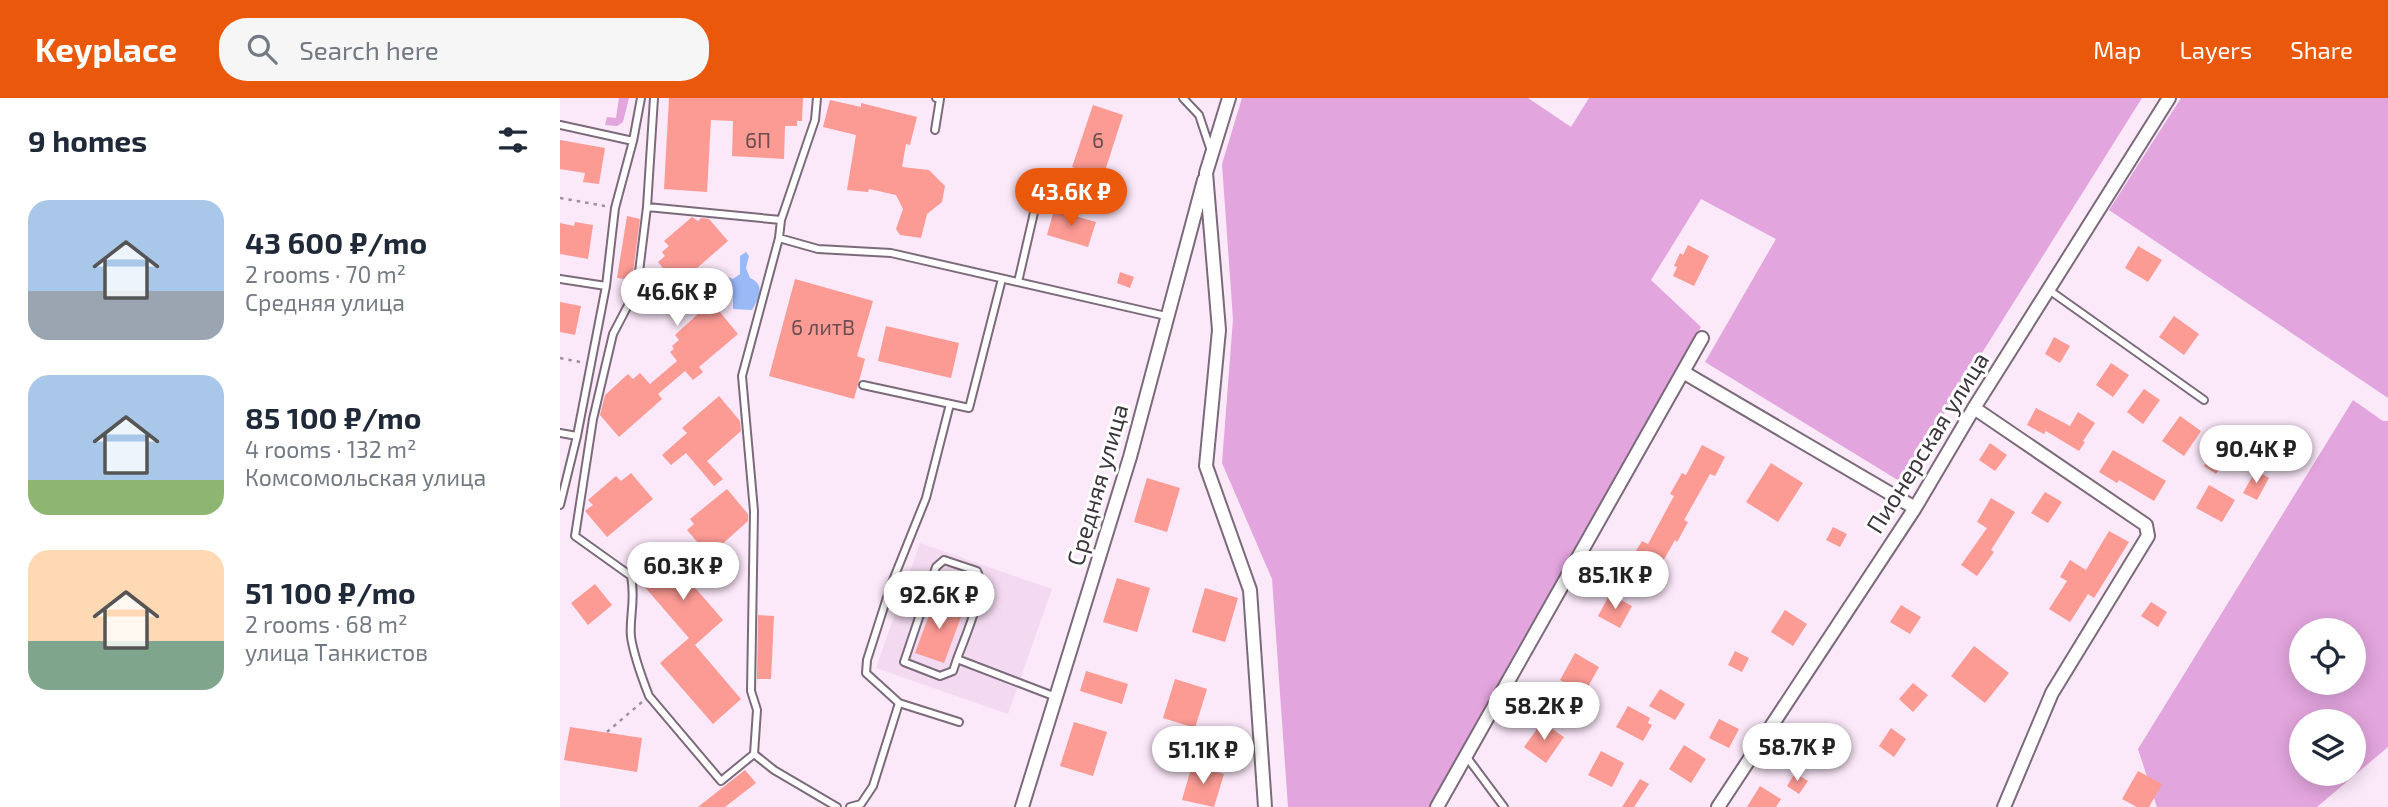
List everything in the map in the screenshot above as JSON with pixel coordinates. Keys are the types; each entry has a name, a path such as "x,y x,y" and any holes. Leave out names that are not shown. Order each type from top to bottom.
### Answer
{"street":[{"name":"Средняя улица","path":"1022,807 1130,457 1166,316 1229,98"},
{"name":"Пионерская улица","path":"1718,807 1915,508 1973,408 2169,98"},
{"path":"1206,173 1219,330 1206,466 1250,590 1265,807"},
{"path":"1437,807 1702,338"},
{"path":"1683,372 1915,508"},
{"path":"1973,408 2146,526 2148,536 2052,693 2004,807"}],"lane":[{"path":"560,505 577,436 606,286 615,208 633,141 641,98"},
{"path":"654,98 647,207 636,288 612,334 593,419 575,536 631,576 634,593 631,636 643,683 649,696 720,781 754,754 757,710 751,691 754,511 742,376 779,238 781,220 815,120 817,98"},
{"path":"935,130 940,99 936,98"},
{"path":"1183,98 1199,115 1211,153"},
{"path":"560,125 633,141"},
{"path":"1018,282 1042,178"},
{"path":"647,207 781,220"},
{"path":"779,238 818,248 891,253 1166,316"},
{"path":"560,279 606,286"},
{"path":"863,385 969,408 1002,279"},
{"path":"2049,290 2204,400"},
{"path":"950,404 926,498 891,585 867,660 866,673 899,703 959,722"},
{"path":"560,433 577,436"},
{"path":"560,475 567,480"},
{"path":"944,560 977,571 981,578 976,603 953,671 940,676 904,662 936,567 944,560"},
{"path":"929,587 976,603"},
{"path":"957,659 1056,697"},
{"path":"850,807 861,804 873,786 899,703"},
{"path":"754,754 774,770 837,807"},
{"path":"1466,756 1504,807"}],"path":[{"path":"560,198 615,208"},
{"path":"560,358 590,364"},
{"path":"607,732 649,696"}],"shaded area":[{"path":"619,98 629,98 623,122 617,126 605,125 607,117 616,118"},
{"path":"1242,98 1528,98 1571,127 1589,98 2142,98 1901,482 1705,362 1776,239 1701,199 1651,280 1701,327 1431,807 1288,807 1272,579 1222,463 1233,319 1222,164"},
{"path":"2181,98 2388,98 2388,398 2109,210"},
{"path":"2353,400 2383,421 2388,421 2388,747 2366,766 2366,709 2289,709 2289,786 2342,786 2317,807 2157,807 2138,749"},
{"path":"920,543 1052,589 1008,714 876,668"}],"water":[{"path":"746,252 749,256 746,268 750,278 760,288 759,296 752,310 733,309 733,292 714,286 721,274 733,279 740,274 740,256"}],"building":[{"path":"669,98 803,98 802,121 797,121 797,126 785,126 784,159 732,156 733,121 711,120 707,192 664,189"},
{"path":"830,100 861,107 861,103 917,117 910,145 906,144 902,167 929,170 945,186 942,202 927,214 921,238 900,235 896,229 903,209 896,195 869,189 868,192 847,190 856,135 823,127"},
{"path":"1093,105 1123,115 1103,177 1072,167"},
{"path":"560,140 605,148 599,184 583,182 585,173 560,169"},
{"path":"1054,210 1096,222 1088,247 1047,235"},
{"path":"627,216 640,219 632,280 617,278"},
{"path":"692,217 698,221 701,218 709,219 728,241 689,275 738,334 699,367 703,372 693,380 685,371 658,394 662,399 619,437 600,415 605,395 628,374 633,379 640,373 650,384 677,361 670,352 679,340 675,335 700,312 658,262 665,256 662,252 669,246 664,241"},
{"path":"575,222 593,225 588,259 560,254 560,223 574,226"},
{"path":"1688,245 1709,256 1694,286 1673,276 1680,253 1683,255"},
{"path":"2138,246 2162,260 2148,282 2125,268"},
{"path":"1120,272 1134,277 1130,288 1117,283"},
{"path":"795,279 873,301 857,356 865,359 854,399 769,376"},
{"path":"560,302 581,306 575,335 560,332"},
{"path":"2174,316 2199,334 2184,355 2159,337"},
{"path":"886,326 959,343 951,378 878,361"},
{"path":"2054,337 2070,346 2060,363 2045,354"},
{"path":"2111,363 2129,375 2113,397 2096,385"},
{"path":"2144,389 2160,400 2143,424 2127,412"},
{"path":"719,396 740,421 741,431 707,461 723,479 714,486 686,453 671,465 662,455 687,433 682,428"},
{"path":"2036,408 2070,426 2078,412 2095,423 2079,451 2046,431 2044,434 2027,425"},
{"path":"2180,416 2201,431 2184,456 2162,441"},
{"path":"2225,434 2237,442 2216,474 2204,466"},
{"path":"1990,443 2007,455 1995,471 1979,460"},
{"path":"1702,445 1725,457 1715,476 1710,474 1684,520 1688,522 1646,591 1621,576 1642,541 1648,544 1674,496 1670,494 1682,473 1686,475"},
{"path":"2113,450 2166,481 2154,501 2119,480 2117,483 2099,472"},
{"path":"1771,463 1803,483 1778,522 1746,502"},
{"path":"2256,470 2269,478 2257,500 2243,493"},
{"path":"631,473 653,499 607,537 585,511 593,505 588,500 616,476 621,481"},
{"path":"1147,478 1180,488 1167,532 1134,522"},
{"path":"2209,485 2235,500 2222,522 2196,508"},
{"path":"727,489 748,514 748,521 709,556 687,530 694,524 690,519"},
{"path":"2045,492 2062,502 2048,523 2031,513"},
{"path":"1991,498 2015,512 1991,550 1994,552 1977,576 1961,565 1987,528 1977,522"},
{"path":"1833,527 1847,534 1840,547 1826,540"},
{"path":"2109,531 2129,542 2094,598 2088,594 2070,622 2049,609 2067,581 2060,577 2070,560 2086,570"},
{"path":"671,560 723,620 695,645 643,585"},
{"path":"1117,578 1150,588 1137,632 1103,622"},
{"path":"595,584 612,605 588,625 571,603"},
{"path":"1205,588 1238,598 1225,642 1192,632"},
{"path":"1610,594 1632,606 1620,628 1598,616"},
{"path":"935,599 964,609 944,663 915,653"},
{"path":"2151,602 2167,612 2158,627 2141,616"},
{"path":"1901,605 1921,617 1910,634 1890,622"},
{"path":"1785,610 1807,624 1793,646 1771,632"},
{"path":"758,615 774,616 771,679 757,679"},
{"path":"689,638 741,699 713,724 660,663"},
{"path":"1974,646 2009,673 1985,703 1951,676"},
{"path":"1735,651 1749,658 1742,672 1728,665"},
{"path":"1575,653 1599,667 1584,694 1560,680"},
{"path":"1086,671 1128,684 1122,704 1080,691"},
{"path":"1175,679 1207,689 1195,728 1163,718"},
{"path":"1913,683 1928,695 1913,712 1899,699"},
{"path":"1660,689 1685,704 1675,720 1649,706"},
{"path":"1628,706 1650,718 1648,723 1652,725 1643,741 1616,727"},
{"path":"1719,719 1739,729 1729,748 1709,738"},
{"path":"1074,722 1107,732 1093,776 1060,766"},
{"path":"1542,722 1564,737 1546,763 1524,747"},
{"path":"570,727 642,738 637,772 564,760"},
{"path":"1800,727 1819,738 1807,759 1788,747"},
{"path":"1891,728 1906,739 1894,757 1879,746"},
{"path":"1684,745 1706,759 1691,783 1669,769"},
{"path":"1601,751 1624,763 1612,787 1588,775"},
{"path":"1192,765 1224,774 1214,807 1182,800"},
{"path":"745,770 756,783 725,807 698,807"},
{"path":"2138,771 2162,784 2149,807 2137,807 2122,799"},
{"path":"1795,773 1808,781 1799,794 1787,786"},
{"path":"1640,779 1649,784 1634,807 1622,807"},
{"path":"1760,786 1781,799 1776,807 1747,807"}]}
